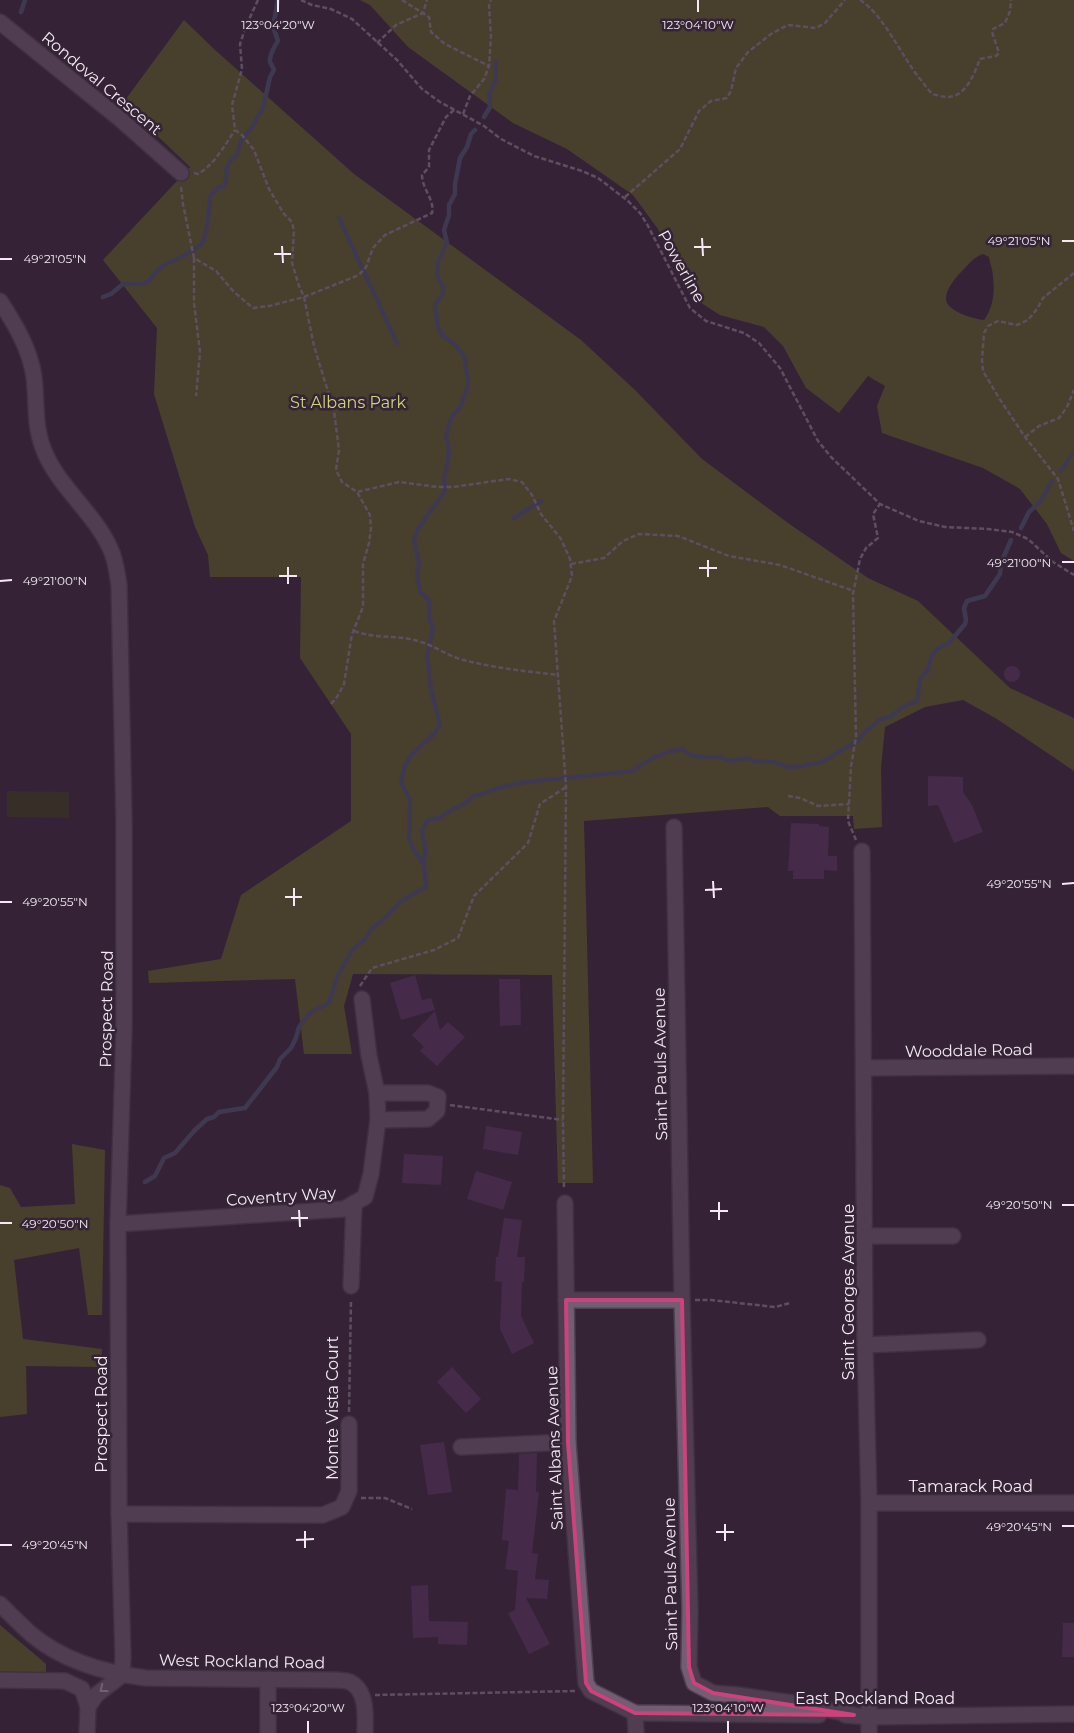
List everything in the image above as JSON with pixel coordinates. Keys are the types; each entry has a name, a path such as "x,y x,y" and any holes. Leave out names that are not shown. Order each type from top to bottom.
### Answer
{"street":[{"name":"Rondoval Crescent","path":"0,22 120,118 181,173"},
{"name":"Prospect Road","path":"0,301 12,319 26,347 34,375 37,422 42,447 49,462 63,483 103,534 111,550 118,575 124,822 124,1028 118,1224 119,1514 122,1675"},
{"name":"Saint Pauls Avenue","path":"674,827 682,1300 690,1610 689,1667 694,1683 712,1693 793,1703 861,1716"},
{"name":"Saint Georges Avenue","path":"862,851 865,1345 869,1503 861,1716 868,1733"},
{"name":"Coventry Way","path":"118,1224 344,1210 365,1197 371,1174 378,1120 378,1093 369,1056 362,998"},
{"name":"Wooddale Road","path":"864,1068 1074,1066"},
{"path":"378,1093 428,1093 438,1097 437,1111 428,1119 378,1120"},
{"name":"Saint Albans Avenue","path":"565,1203 568,1442 584,1665 586,1683 590,1691"},
{"path":"351,1286 354,1204"},
{"path":"864,1236 953,1236"},
{"path":"566,1300 682,1300"},
{"path":"865,1345 978,1340"},
{"name":"Monte Vista Court","path":"119,1514 324,1515 342,1507 349,1491 349,1424"},
{"path":"461,1447 568,1442"},
{"name":"Tamarack Road","path":"869,1503 1074,1504"},
{"name":"West Rockland Road","path":"0,1604 32,1635 66,1656 97,1669 122,1675 146,1678 331,1680 350,1682 360,1690 364,1704 365,1733"},
{"path":"88,1707 96,1695 122,1675"},
{"path":"268,1679 268,1733"},
{"path":"0,1680 65,1681 82,1689 88,1707 87,1733"},
{"name":"East Rockland Road","path":"590,1691 636,1712 861,1716 1074,1714"},
{"path":"636,1712 636,1733"}],"path":[{"path":"196,396 200,352 194,303 194,258 181,186 178,181 181,173 198,174 204,171 235,130 232,106 242,69 240,44 258,0"},
{"name":"Powerline","path":"301,0 341,13 352,19 397,60 422,88 440,102 484,126 514,147 598,178 624,198 640,213 690,308 706,321 744,333 759,343 780,368 818,440 844,470 880,504 919,521 946,527 1012,532 1028,539 1053,562 1074,575"},
{"path":"402,0 429,17 431,32 445,44 489,66"},
{"path":"378,43 396,25 423,13 427,0"},
{"path":"463,114 470,96 484,79 489,66 491,36 489,5 491,0"},
{"path":"624,198 680,148 699,111 711,101 727,98 731,91 736,68 748,52 771,34 788,25 816,28 825,23 845,0"},
{"path":"860,0 867,4 881,22 911,68 933,94 947,97 959,95 974,77 980,59 996,56 999,53 992,32 993,29 1006,24 1011,0"},
{"path":"194,258 216,271 234,292 253,308 304,297 359,275 366,266 373,248 385,235 432,213 432,204 424,188 422,175 429,167 429,150 446,118 454,110"},
{"path":"235,130 246,139 254,150 269,189 284,214 292,222 294,231 292,263 304,297 314,346 334,410 339,450 336,470 342,482 357,492 370,515 369,544 363,564 363,607 348,651 344,684 338,696 331,704"},
{"path":"1074,273 1043,298 1038,309 1028,320 1017,325 998,321 988,326 984,333 982,360 983,371 989,384 1025,437 1058,479 1074,531"},
{"path":"1025,437 1039,426 1059,418 1067,407 1074,390"},
{"path":"357,492 400,482 438,487 453,487 508,479 522,482 532,495 541,514 561,539 570,564 572,576 554,621 566,764 563,1120 565,1203"},
{"path":"862,851 849,826 851,766 856,737 854,591 860,559 866,548 878,538 873,514 880,504"},
{"path":"570,564 604,558 623,541 639,534 678,536 729,556 780,566 854,591"},
{"path":"354,631 373,637 398,638 422,642 459,659 502,668 558,675"},
{"path":"362,998 360,986 372,968 434,950 458,938 474,896 528,843 540,804 566,787"},
{"path":"788,796 800,798 818,806 849,804"},
{"path":"454,1106 563,1120"},
{"name":"Monte Vista Court","path":"349,1424 351,1286"},
{"path":"711,1300 775,1308 790,1303"},
{"path":"345,1500 385,1498 412,1509"},
{"path":"378,1696 574,1691"}],"highlighted area":[{"path":"566,1300 682,1300 689,1667 694,1683 713,1693 854,1715 635,1713 591,1691 586,1683 568,1442"}],"shaded area":[{"path":"7,791 69,792 69,818 7,817"}],"green space":[{"path":"360,0 1074,0 1074,561 1061,553 1047,524 1020,489 983,468 882,433 877,406 885,386 868,376 839,413 806,388 783,346 764,327 720,315 692,297 678,274 658,229 633,195 567,149 513,123 408,47 370,5","holes":["983,254 989,257 993,272 994,288 993,300 984,320 967,316 950,307 946,298 952,283 977,257"]},
{"name":"St Albans Park","path":"184,20 354,174 581,340 635,390 702,459 788,523 868,578 918,601 1010,688 1074,718 1074,771 997,719 963,700 925,707 885,727 881,768 882,827 854,829 853,816 780,816 768,807 584,821 593,1183 558,1183 552,975 353,974 344,1006 352,1054 304,1054 295,979 149,983 148,971 221,959 241,895 351,821 351,734 300,658 301,577 210,577 208,555 195,527 154,394 157,328 103,260 190,167 123,103"},
{"path":"72,1144 105,1150 102,1315 88,1315 79,1248 14,1260 23,1339 102,1349 101,1367 26,1366 27,1414 0,1417 0,1185 10,1188 21,1207 75,1204"},
{"path":"0,1625 46,1664 46,1675 0,1673"}],"building":[{"path":"1009,666 1015,666 1020,671 1018,680 1009,682 1004,677 1004,671"},
{"path":"928,776 963,777 963,792 972,805 983,832 954,843 938,805 928,806"},
{"path":"791,823 819,824 819,826 829,827 828,856 837,856 837,871 824,870 824,879 793,879 793,871 788,871"},
{"path":"415,975 422,1000 431,998 435,1010 401,1020 390,983"},
{"path":"499,979 520,979 521,1025 500,1026"},
{"path":"435,1011 440,1030 448,1022 465,1037 437,1066 420,1051 424,1047 412,1035"},
{"path":"486,1126 522,1132 518,1155 483,1149"},
{"path":"404,1154 443,1156 441,1185 402,1183"},
{"path":"476,1171 512,1182 503,1210 467,1199"},
{"path":"504,1218 522,1220 517,1257 525,1257 521,1316 534,1343 512,1354 500,1329 502,1282 495,1281 496,1257 498,1257"},
{"path":"452,1367 481,1399 466,1413 437,1382"},
{"path":"444,1442 452,1492 428,1495 420,1445"},
{"path":"537,1453 536,1492 539,1492 532,1553 538,1554 535,1579 549,1580 547,1599 526,1598 550,1644 529,1654 508,1613 515,1610 518,1571 505,1569 509,1541 502,1540 506,1489 518,1490 519,1454"},
{"path":"428,1585 429,1621 468,1622 467,1645 438,1644 438,1637 413,1638 411,1586"},
{"path":"1063,1623 1074,1623 1074,1657 1062,1657"}],"waterway":[{"path":"21,12 25,0"},
{"path":"103,297 111,294 123,284 143,284 150,280 164,265 201,245 204,240 210,196 219,187 225,186 227,167 230,161 237,155 241,140 250,130 263,108 270,77 274,70 270,60 272,51 278,41 273,26 278,0"},
{"path":"484,117 490,107 489,95 495,81 496,62"},
{"path":"424,865 409,839 410,799 401,783 404,768 410,756 435,733 440,724 431,690 427,655 433,629 429,618 429,600 420,592 417,575 419,564 414,540 418,529 445,491 444,480 449,454 446,437 450,421 460,408 467,389 468,381 464,356 455,345 441,334 438,328 435,305 443,293 443,287 437,276 438,262 447,243 444,230 449,215 449,205 455,194 460,158 467,147 471,134 475,130"},
{"path":"339,218 397,343"},
{"path":"1061,471 1074,453"},
{"path":"1021,528 1029,512 1041,501 1052,481"},
{"path":"514,518 541,501"},
{"path":"145,1182 155,1176 164,1158 175,1153 207,1119 214,1117 219,1112 245,1108 277,1067 280,1059 291,1048 299,1027 305,1019 311,1012 329,1003 338,975 353,949 401,901 426,887 425,847 422,832 426,822 430,819 441,818 466,803 473,796 505,786 525,782 633,771 656,756 676,750 683,749 692,756 720,757 730,761 747,758 754,761 774,762 787,767 822,762 859,740 866,731 881,719 892,716 902,707 917,701 920,679 928,670 931,657 937,649 949,643 965,624 964,608 967,601 985,596 1000,574 1001,563 1011,540"}]}
